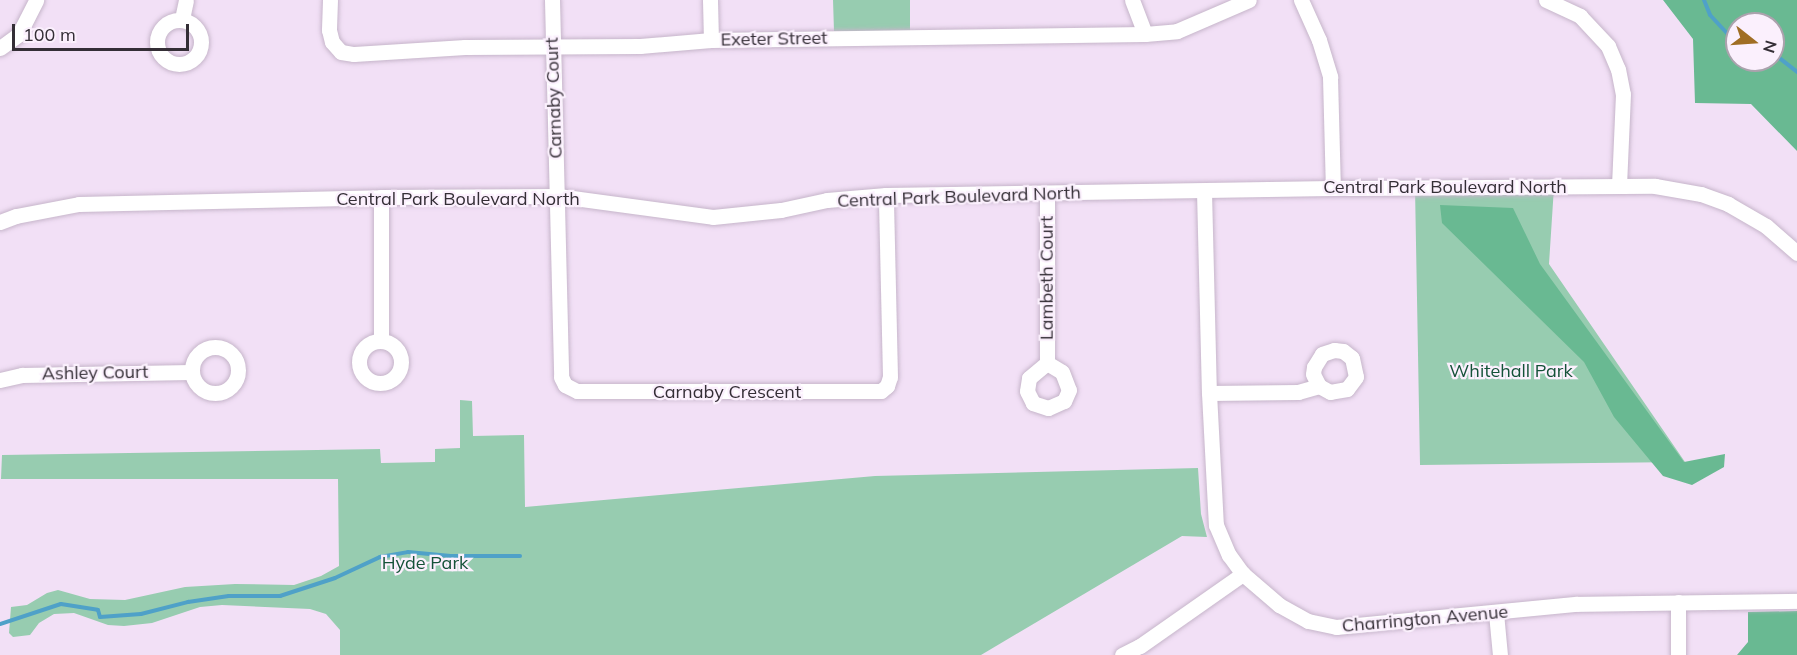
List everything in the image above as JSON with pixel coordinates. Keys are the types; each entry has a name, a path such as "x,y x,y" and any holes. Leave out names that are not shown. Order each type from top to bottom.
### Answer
{"street":[{"path":"0,48 19,34 36,0"},
{"path":"182,19 186,0"},
{"name":"Carnaby Court","path":"552,0 558,196"},
{"path":"710,0 711,40"},
{"path":"1132,0 1144,34"},
{"name":"Exeter Street","path":"331,4 329,30 332,42 341,52 354,54 465,47 640,46 711,40 1144,34 1178,31 1249,0"},
{"path":"1301,0 1319,40 1330,77 1333,188"},
{"path":"1546,0 1580,16 1608,46 1618,69 1623,94 1619,186"},
{"name":"Central Park Boulevard North","path":"0,222 16,216 79,204 381,197 558,196 712,217 781,210 827,200 886,195 1619,186 1678,189 1728,204 1766,226 1797,253"},
{"name":"Charrington Avenue","path":"1204,191 1209,393 1216,525 1229,555 1243,574 1279,605 1308,621 1336,627 1577,604 1797,601"},
{"name":"Lambeth Court","path":"1047,194 1047,363"},
{"name":"Carnaby Crescent","path":"558,196 561,377 566,385 577,391 868,393 881,391 887,386 890,377 886,195"},
{"path":"381,197 381,341"},
{"name":"Ashley Court","path":"0,380 22,375 191,372"},
{"path":"1209,393 1298,392 1319,386"},
{"path":"1122,655 1142,651 1243,574"},
{"path":"1677,602 1678,655"},
{"path":"1496,613 1500,655"}],"green space":[{"path":"833,0 910,0 910,31 834,31"},
{"path":"1663,0 1797,0 1797,151 1751,104 1695,103 1693,39"},
{"name":"Whitehall Park","path":"1554,187 1549,264 1685,462 1420,465 1415,188"},
{"path":"1440,205 1513,208 1540,264 1684,462 1725,454 1724,467 1692,485 1663,476 1614,417 1584,362 1442,223"},
{"name":"Hyde Park","path":"460,400 472,401 473,436 524,435 525,507 875,476 1198,468 1201,514 1207,537 1182,536 981,655 340,655 340,630 326,614 310,609 222,605 200,607 152,623 124,626 108,625 74,613 54,614 39,623 30,635 13,637 9,633 11,607 27,605 47,593 58,590 90,599 125,600 185,587 235,584 294,585 321,576 339,566 338,479 1,479 2,455 380,449 381,463 435,462 435,449 460,448"},
{"path":"1797,611 1797,655 1737,655 1748,642 1748,612"}],"waterway":[{"path":"1704,0 1710,15 1725,31"},
{"path":"1785,62 1797,72"},
{"path":"0,624 61,604 98,610 100,617 141,614 188,602 229,596 280,596 335,578 380,557 408,552 451,556 520,556"}]}
